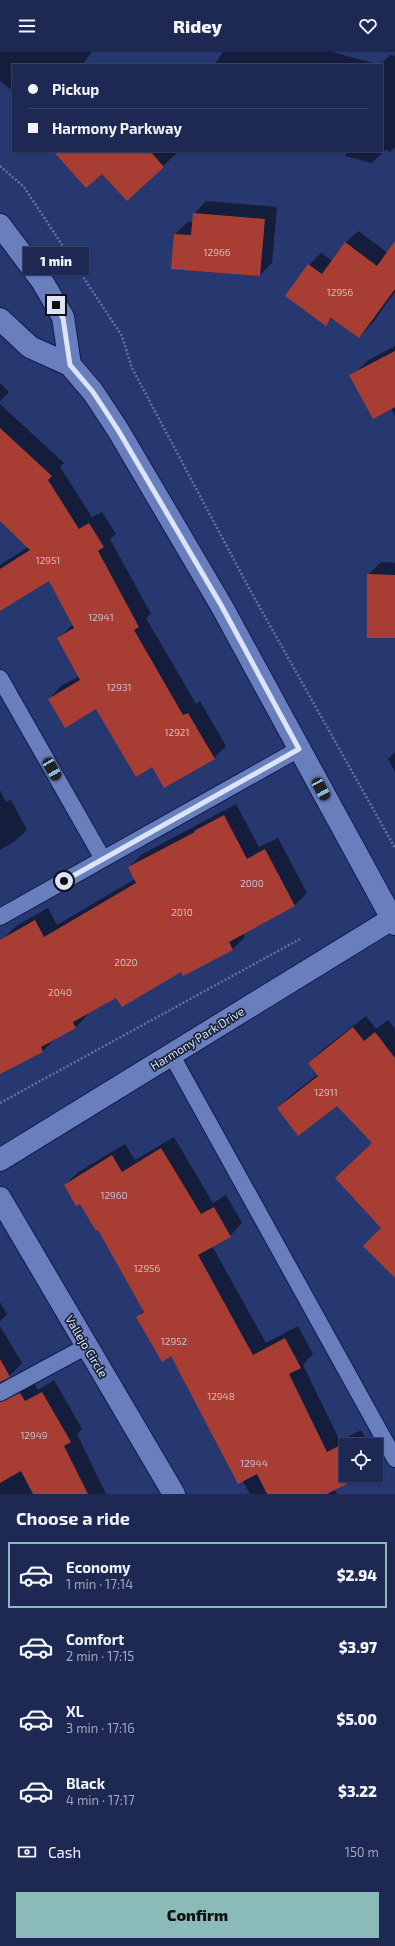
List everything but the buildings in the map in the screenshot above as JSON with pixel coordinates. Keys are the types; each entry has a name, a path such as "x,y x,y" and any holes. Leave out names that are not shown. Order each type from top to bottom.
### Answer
{"street":[{"path":"0,225 42,281 63,318 70,365"},
{"path":"0,319 30,347 70,365 93,392 118,430 221,605 394,920"},
{"name":"Harmony Park Drive","path":"0,1160 171,1054 394,920"},
{"name":"Vallejo Circle","path":"0,1198 174,1494"}],"lane":[{"path":"0,678 103,859"},
{"path":"0,917 299,749"},
{"path":"171,1054 395,1459"},
{"path":"0,1394 87,1346"}],"path":[{"path":"0,166 24,187 122,336 132,368 250,590 395,848"},
{"path":"0,1103 304,937"}],"route":[{"path":"56,305 63,318 70,365 93,392 118,430 221,605 299,749 64,881"}]}
